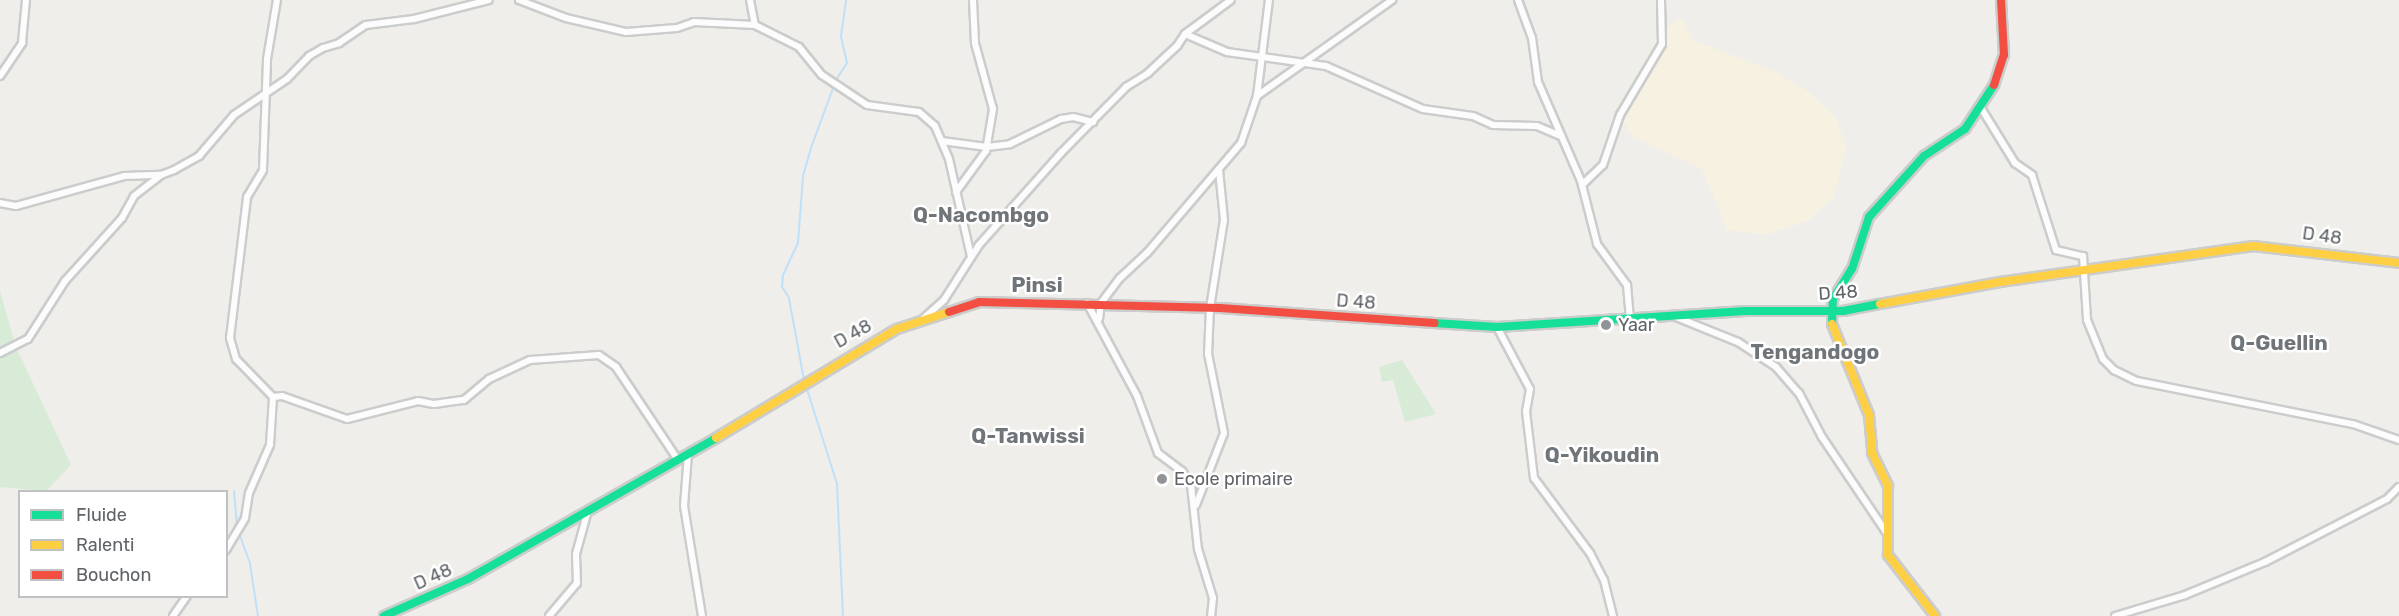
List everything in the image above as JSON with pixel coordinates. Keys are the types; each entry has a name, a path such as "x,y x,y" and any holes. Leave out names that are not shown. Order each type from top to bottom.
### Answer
{"street":[{"path":"0,76 22,44 26,0"},
{"path":"228,547 245,518 249,493 270,445 273,397 236,358 230,338 248,197 263,170 267,59 277,0"},
{"path":"0,353 28,339 65,280 122,218 134,196 161,175 199,156 234,115 267,94 309,56 366,25 414,19 489,0"},
{"path":"519,0 566,18 626,32 677,28 694,22 755,25 799,47 822,75 867,105 919,112 935,126 942,141 971,258"},
{"path":"750,0 755,25"},
{"path":"956,192 987,147 993,109 975,43 973,0"},
{"path":"924,318 944,300 971,258 1019,199 1126,87 1178,46 1185,34 1231,0"},
{"path":"1099,320 1101,303 1220,169 1241,142 1257,96 1259,59 1269,0"},
{"path":"1257,96 1392,0"},
{"path":"1518,0 1532,38 1538,82 1554,113 1560,136 1582,185 1597,244 1627,285 1630,319"},
{"path":"1582,185 1603,165 1620,115 1662,44 1660,0"},
{"path":"1935,616 1888,555 1886,532 1888,486 1872,453 1869,415 1832,328 1833,298 1852,269 1869,217 1924,156 1965,129 1995,84 2004,55 2001,0"},
{"path":"1185,34 1227,52 1259,59 1307,62 1326,66 1423,109 1473,116 1493,125 1537,126 1560,136"},
{"path":"1981,108 2014,163 2032,175 2056,250 2079,252 2084,260 2082,270 2087,320 2103,359 2114,370 2137,381 2353,424 2399,440"},
{"path":"942,141 987,147 1010,144 1061,119 1074,117 1093,122"},
{"path":"1196,506 1224,434 1208,354 1210,308 1224,220 1220,169"},
{"path":"0,203 16,206 124,176 161,175"},
{"name":"D 48","path":"384,616 468,579 587,514 834,363 924,318 995,300 1210,308 1497,327 1672,316 1832,312 2082,270 2253,246 2399,263"},
{"path":"1087,303 1099,320 1137,396 1158,453 1182,471 1191,485 1196,506 1198,549 1213,598 1211,616"},
{"path":"1672,316 1738,342 1776,367 1800,393 1822,437 1886,532"},
{"path":"1497,327 1530,389 1526,411 1534,478 1590,553 1604,580 1613,616"},
{"path":"273,397 282,396 347,419 418,401 434,404 464,400 489,379 530,360 599,355 616,367 678,460"},
{"path":"688,453 684,506 702,616"},
{"path":"2115,616 2185,595 2265,562 2386,499 2399,487"},
{"path":"549,616 577,583 576,554 587,514"},
{"path":"173,616 186,598"}],"green space":[{"path":"0,291 16,347 71,465 47,490 0,487"},
{"path":"1402,360 1436,414 1405,422 1393,380 1382,382 1379,367"}],"sand":[{"path":"1682,18 1693,40 1773,71 1806,90 1835,116 1846,146 1840,175 1833,198 1808,221 1766,235 1727,230 1702,169 1633,137 1620,115 1639,84 1646,59 1661,30"}],"waterway":[{"path":"804,380 789,298 782,287 783,275 798,243 803,176 811,148 836,80 847,63 841,36 846,0"},
{"path":"806,386 837,484 843,616"},
{"path":"234,491 237,527"},
{"path":"239,533 250,564 258,616"}],"traffic: fast":[{"path":"1832,324 1833,299 1852,269 1869,217 1924,156 1965,129 1994,85"},
{"path":"1434,323 1497,327 1745,311 1843,311 1880,304"},
{"path":"384,616 468,579 716,438"}],"traffic: slow":[{"path":"1880,304 2000,282 2253,246 2399,263"},
{"path":"716,438 897,329 949,312"},
{"path":"1832,324 1869,415 1872,453 1888,486 1888,555 1935,616"}],"traffic: jam":[{"path":"1994,85 2004,55 2001,0"},
{"path":"949,312 979,302 1220,308 1434,323"}],"place":[{"name":"Yaar","path":"1606,325"},
{"name":"Ecole primaire","path":"1162,479"}],"district":[{"name":"Q-Nacombgo","path":"981,215"},
{"name":"Pinsi","path":"1037,285"},
{"name":"Q-Guellin","path":"2279,343"},
{"name":"Tengandogo","path":"1815,352"},
{"name":"Q-Tanwissi","path":"1028,436"},
{"name":"Q-Yikoudin","path":"1602,455"}]}
